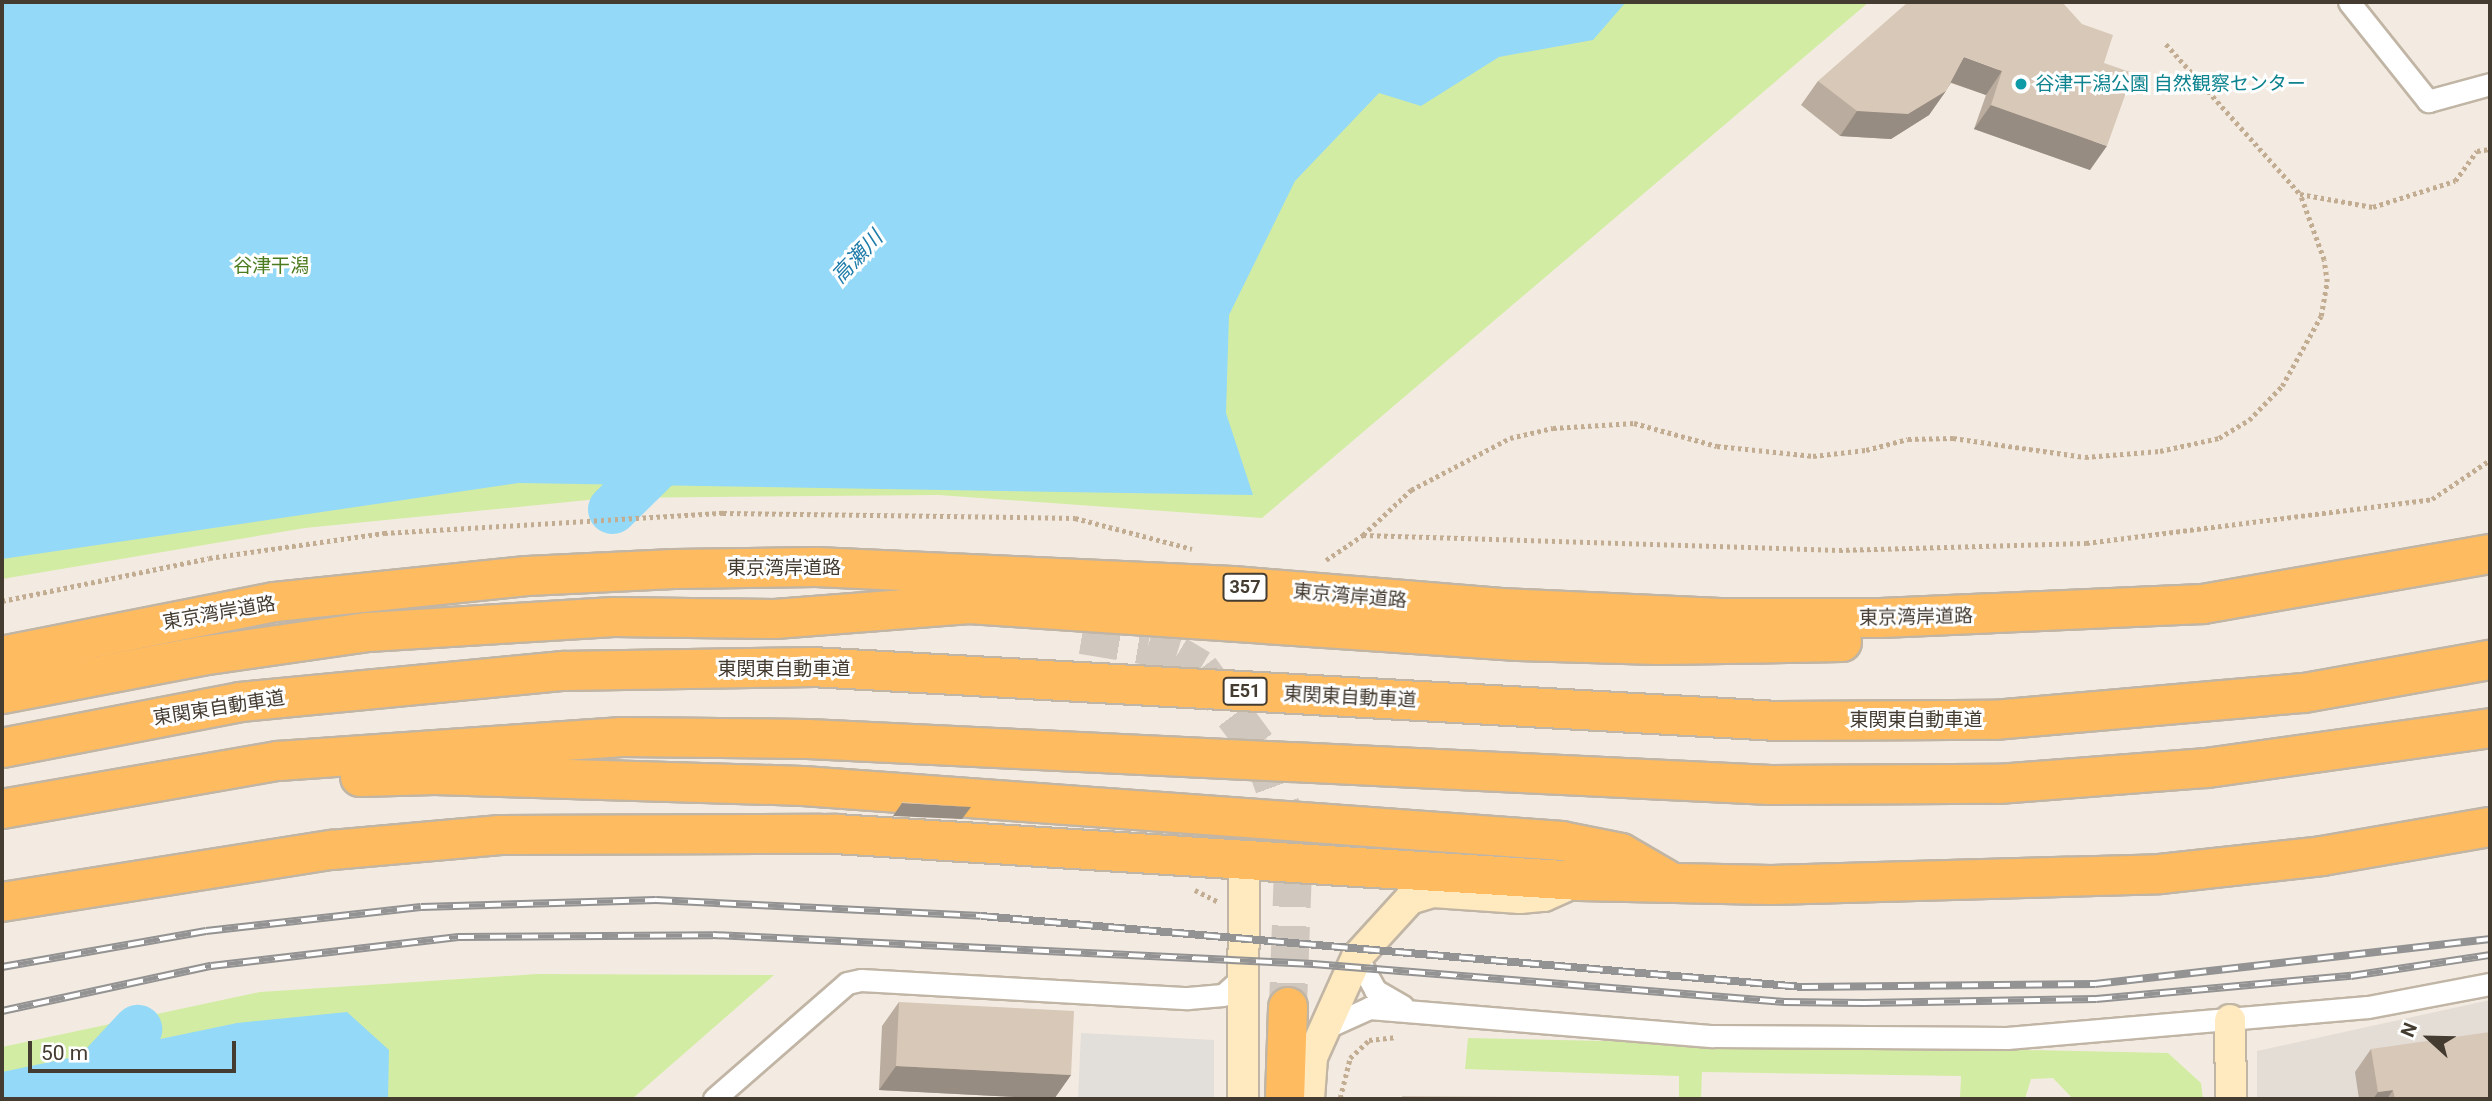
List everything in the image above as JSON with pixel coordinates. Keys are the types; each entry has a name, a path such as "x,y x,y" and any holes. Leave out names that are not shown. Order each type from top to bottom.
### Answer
{"highway":[{"name":"東京湾岸道路","path":"2,656 275,602 527,576 674,569 816,567 1233,586 1501,608 1720,618 1978,616 2203,604 2490,554"},
{"path":"775,619 969,604 1518,641 1789,645 1977,632 2203,604"},
{"path":"2,694 201,656 368,632 614,617 968,625 1082,635"},
{"name":"東関東自動車道","path":"2,748 240,702 564,671 812,667 1778,721 1981,720 2304,693 2490,660"},
{"path":"2,809 278,761 622,737 808,739 1784,785 1998,784 2207,768 2490,728"},
{"path":"2,825 236,789 334,778 435,775 803,786 1562,841 1621,853 1676,885"},
{"path":"1158,813 1227,828 1238,840 1244,860"},
{"path":"2,902 332,850 500,835 836,834 1676,885 2160,874 2322,856 2490,827"},
{"path":"1285,1099 1288,1007"}],"street":[{"path":"2349,2 2428,101 2490,84"},
{"path":"1243,1099 1241,979 1244,860"},
{"path":"1309,1099 1312,1057 1357,957 1410,899 1433,892 1544,896 1579,881"},
{"path":"1357,957 1367,980 1385,999 1439,1014"},
{"path":"715,1098 835,991 861,980 1188,998 1223,995 1241,979"},
{"path":"1323,1029 1369,1008 1713,1036 2007,1038 2368,1007 2490,984"},
{"path":"1188,998 1221,1010 1230,1018 1242,1047"},
{"path":"2230,1020 2231,1099"}],"path":[{"path":"1314,568 1363,535 1411,490 1476,454 1510,438 1596,422 1634,423 1717,446 1813,456 1866,450 1908,439 1953,438 2085,457 2160,451 2219,438 2249,421 2282,386 2321,316 2327,282 2324,260 2300,194 2165,44"},
{"path":"2300,194 2373,207 2455,181 2477,151 2490,149"},
{"path":"1363,535 1839,550 2086,543 2432,499 2490,460"},
{"path":"2,600 209,558 384,533 723,513 1075,518 1201,552"},
{"path":"1185,885 1209,901 1243,902"},
{"path":"1340,1099 1350,1058 1369,1040 1409,1035"}],"shaded area":[{"path":"2490,1000 2490,1099 2257,1099 2257,1051"},
{"path":"1081,1033 1214,1040 1214,1099 1078,1099"}],"green space":[{"name":"谷津干潟","path":"2,2 1869,2 1262,518 939,495 608,498 305,528 2,579"},
{"path":"537,974 774,975 632,1099 2,1099 2,1047 260,992"},
{"path":"1468,1038 2168,1053 2201,1083 2203,1099 2073,1099 2053,1078 2031,1079 2025,1099 1960,1099 1961,1076 1702,1072 1701,1099 1679,1099 1679,1076 1465,1069"}],"water":[{"name":"谷津干潟","path":"2,2 1626,2 1593,40 1499,57 1421,106 1379,93 1295,181 1229,315 1226,413 1253,495 519,483 2,559"},
{"path":"347,1012 389,1050 388,1099 2,1099 2,1072 237,1023"}],"building":[{"name":"谷津干潟公園 自然観察センター","path":"1908,2 2062,2 2082,24 2113,35 2104,63 2133,73 2107,146 1991,105 2002,71 1964,57 1946,91 1908,114 1857,111 1818,81"},
{"path":"902,802 971,807 902,803"},
{"path":"899,1002 1074,1011 1071,1075 896,1066"},
{"path":"2490,1032 2490,1099 2395,1099 2393,1090 2378,1092 2371,1049"},
{"path":"1402,1096 1687,1098 1687,1099 1402,1099"}],"waterway":[{"name":"高瀬川","path":"612,509 683,439"},
{"name":"高瀬川","path":"72,1099 137,1029"}],"tunnel":[{"path":"1082,635 1148,646 1177,655 1200,669 1261,751 1286,820 1293,869 1288,1007"}],"railway":[{"path":"2,967 206,931 421,907 656,900 981,916 1802,987 2095,984 2490,939"},
{"path":"2,1011 211,966 458,937 713,935 1313,964 1784,1002 1864,1003 2096,999 2351,976 2490,955"}],"place":[{"name":"谷津干潟公園 自然観察センター","path":"2021,84"}]}
